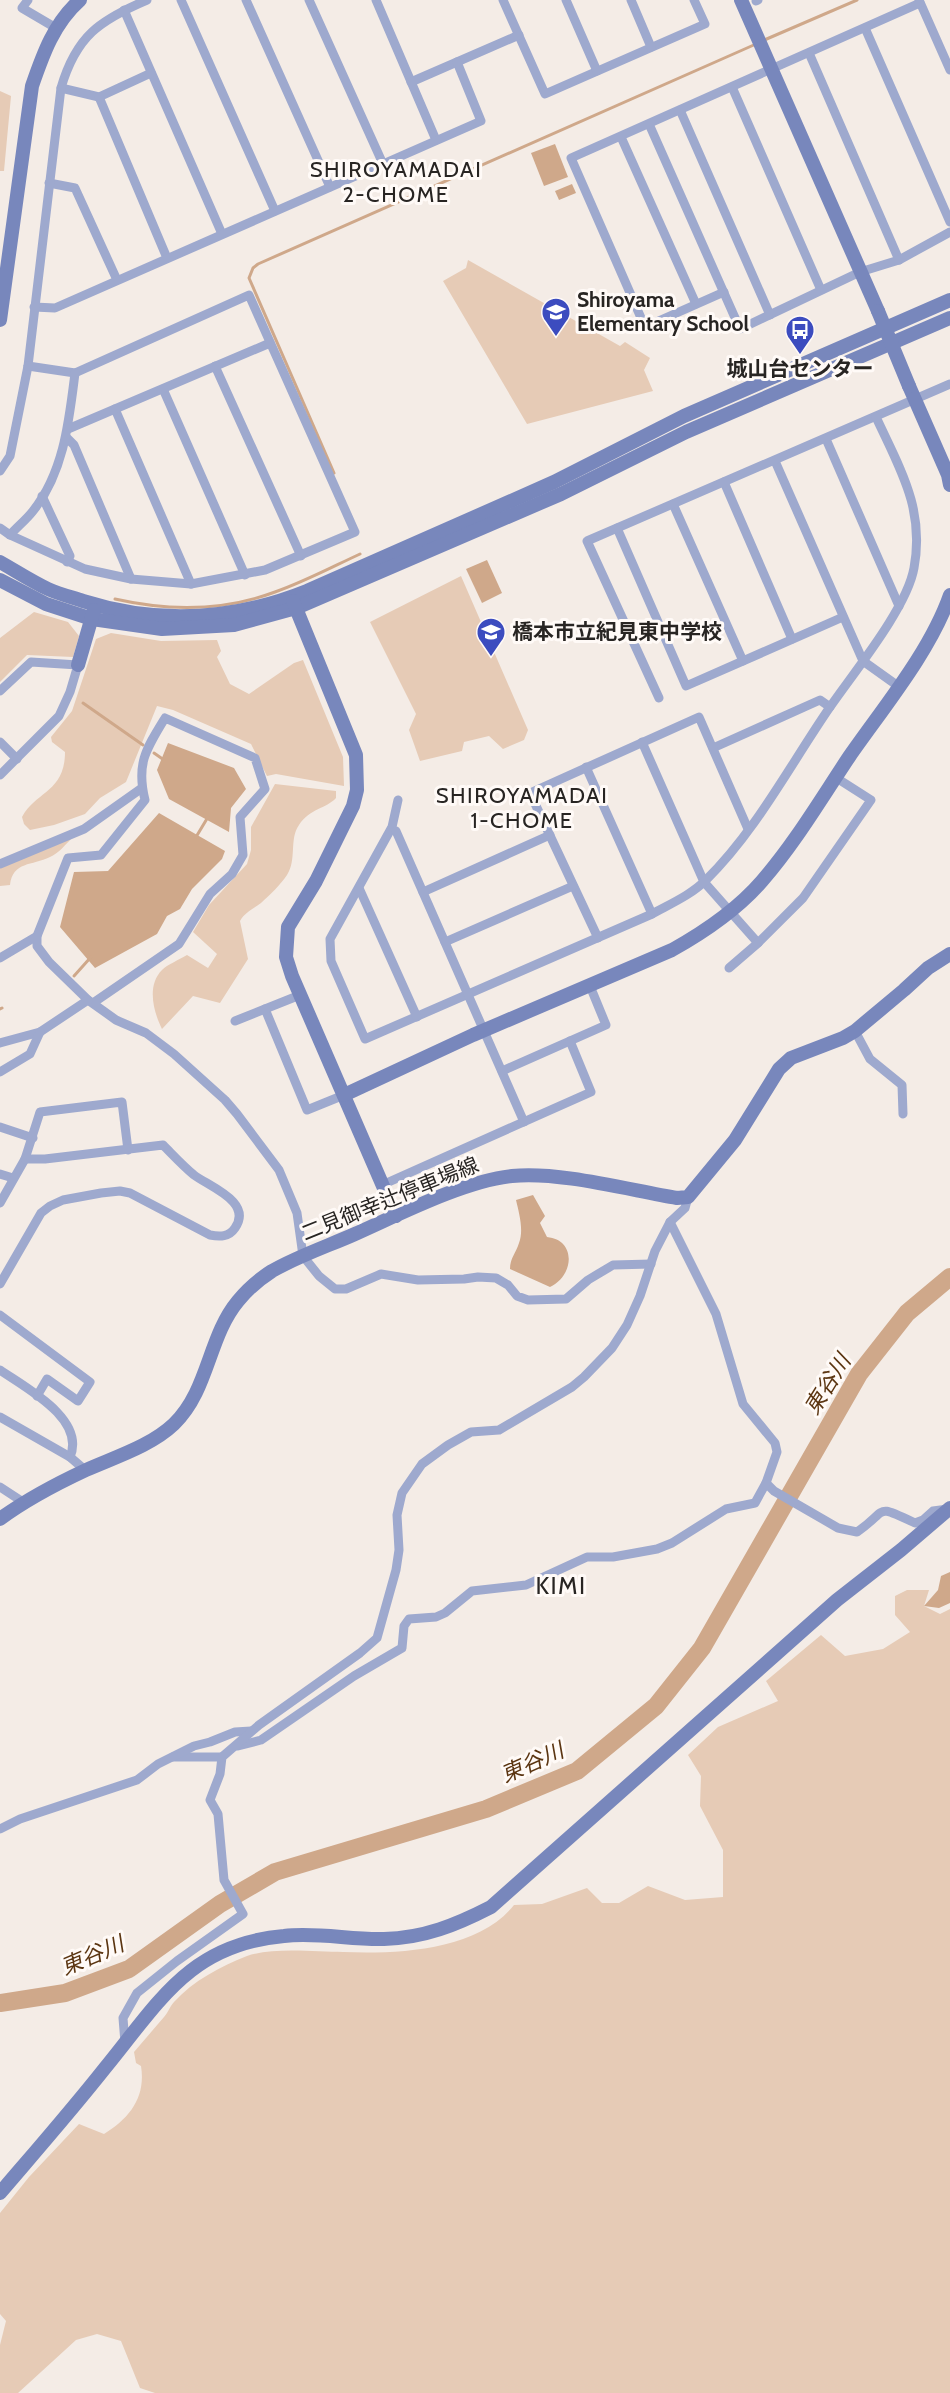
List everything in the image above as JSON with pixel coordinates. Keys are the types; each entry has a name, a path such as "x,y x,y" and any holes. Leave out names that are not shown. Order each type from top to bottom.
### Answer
{"street":[{"path":"28,0 22,8 56,28"},
{"path":"0,321 32,86 43,54 56,28 69,10 80,0"},
{"path":"0,471 10,456 28,366 49,183 65,72 79,47 93,29 113,15 147,0"},
{"path":"181,0 275,211"},
{"path":"246,0 330,187"},
{"path":"309,0 382,164"},
{"path":"376,0 436,140"},
{"path":"503,0 545,94 705,24 694,0"},
{"path":"566,0 597,71"},
{"path":"631,0 651,47"},
{"path":"741,0 878,311 950,484"},
{"path":"724,292 645,327 571,158 809,53 920,1 947,55 950,70"},
{"path":"124,10 222,234"},
{"path":"865,27 950,222"},
{"path":"411,82 519,35"},
{"path":"809,53 899,260"},
{"path":"34,307 55,308 482,121 457,62"},
{"path":"61,88 99,97 151,74"},
{"path":"732,87 821,290"},
{"path":"99,97 167,258"},
{"path":"680,110 770,315"},
{"path":"649,124 740,329 860,272 899,260 950,232"},
{"path":"621,137 696,304"},
{"path":"49,183 75,188 117,280"},
{"path":"0,528 10,535 84,569 131,579 191,584 265,570 355,532 249,295 75,373 28,366"},
{"path":"0,562 49,590 112,610 152,617 198,616 294,603 554,482 684,416 950,300"},
{"path":"0,580 46,604 92,619 162,629 234,625 294,603 561,494 686,432 950,318"},
{"path":"68,434 115,409 270,343"},
{"path":"215,366 301,556"},
{"path":"10,535 33,511 49,484 68,434 75,373"},
{"path":"658,698 587,541 950,384"},
{"path":"163,389 244,574"},
{"path":"115,409 191,584"},
{"path":"398,800 392,827 330,939 331,961 365,1039 652,914 679,900 704,882 748,829 863,661 899,606 914,570 917,531 911,494 876,417"},
{"path":"68,434 131,579"},
{"path":"826,439 899,606"},
{"path":"775,461 863,661 898,686"},
{"path":"724,482 792,639"},
{"path":"42,496 70,556 67,562"},
{"path":"674,504 743,661"},
{"path":"617,528 686,686 843,616"},
{"path":"265,1009 307,1110 672,950 704,932 731,912 762,881 944,624 950,595"},
{"path":"294,603 356,755 357,790 353,806 316,881 288,927 286,957 396,1216"},
{"path":"0,775 59,716 70,692 95,605"},
{"path":"0,691 32,663 78,665"},
{"path":"713,748 820,700 830,707"},
{"path":"597,938 530,793 699,717 748,829"},
{"path":"0,1043 40,1032 91,1002 179,944 210,894 232,874 243,855 240,817 265,789 255,758 165,718 142,761 142,788 145,800 101,855 68,858 37,936 37,946 49,962 91,1002 116,1020 146,1033 174,1054 225,1100 237,1114 279,1170 297,1213 303,1256 319,1276 335,1289 346,1289 381,1274 418,1280 496,1278 508,1285 517,1296 528,1300 566,1299 588,1280 613,1265 651,1264"},
{"path":"0,741 17,759"},
{"path":"642,742 704,882 758,943"},
{"path":"586,767 652,914"},
{"path":"729,968 803,898 871,800 835,777"},
{"path":"0,864 84,828 142,788"},
{"path":"396,831 524,1122"},
{"path":"423,892 550,836"},
{"path":"445,942 573,886"},
{"path":"359,888 417,1017"},
{"path":"0,958 37,936"},
{"path":"173,1756 222,1757 251,1731 360,1653 377,1638 396,1570 399,1550 398,1515 402,1493 423,1464 448,1444 471,1432 499,1430 572,1387 584,1377 612,1348 627,1324 670,1222 686,1208 688,1197 735,1140 779,1069 791,1058 855,1031 928,968 950,954"},
{"path":"502,1071 606,1025 590,986"},
{"path":"235,1021 300,994"},
{"path":"855,1031 870,1059 902,1085 903,1114"},
{"path":"0,1072 30,1054 40,1032"},
{"path":"382,1185 591,1092 570,1041"},
{"path":"0,1203 25,1159 40,1112 122,1102 128,1149"},
{"path":"0,1127 33,1138"},
{"path":"0,1284 41,1213 63,1200 120,1191 130,1193 210,1235 226,1236 238,1225 239,1212 235,1202 193,1174 164,1145 45,1159 25,1159"},
{"path":"0,1174 13,1178"},
{"name":"二見御幸辻停車場線","path":"0,1519 23,1502 136,1448 172,1426 186,1412 201,1385 224,1321 240,1299 272,1272 303,1256 479,1182 512,1176 565,1179 677,1198 688,1197"},
{"path":"236,1746 261,1740 354,1676 402,1647 404,1626 409,1619 436,1617 446,1613 472,1591 526,1585 587,1557 613,1557 657,1549 672,1543 726,1509 755,1503 766,1483 777,1452 775,1443 743,1404 716,1314 670,1222"},
{"path":"0,1315 90,1382 78,1401 47,1379 37,1396"},
{"path":"0,1370 58,1413 72,1436 74,1447 70,1457"},
{"path":"0,1417 70,1457 86,1470"},
{"path":"766,1483 774,1491 808,1512 838,1528 857,1532 866,1526 877,1513 888,1510 915,1523 923,1520 933,1511 949,1509"},
{"path":"0,1487 23,1502"},
{"path":"0,2193 160,1998 187,1972 204,1960 244,1944 284,1936 383,1939 418,1936 461,1923 491,1907 837,1600 949,1509"},
{"path":"0,1829 20,1819 137,1780 158,1764 194,1746 235,1732 251,1731"},
{"path":"125,2043 123,2018 137,1993 195,1947 243,1914 226,1883 218,1814 210,1800 220,1774 222,1757"}],"shaded area":[{"path":"0,91 11,96 4,171 0,171"},
{"path":"555,144 568,177 544,186 531,153"},
{"path":"572,184 576,193 559,200 555,191"},
{"path":"468,260 620,346 625,342 650,358 644,370 653,391 527,424 443,281 466,268"},
{"path":"487,560 502,593 482,603 466,569"},
{"path":"461,576 528,730 524,740 503,749 489,736 464,742 462,751 420,761 409,730 416,714 370,622"},
{"path":"34,612 68,622 79,636 73,657 27,655 0,682 0,638"},
{"path":"111,633 161,641 217,640 221,651 217,657 230,684 249,694 294,663 303,660 343,757 344,786 276,774 267,776 251,744 173,710 157,706 126,782 100,798 85,814 54,825 30,830 24,824 22,817 28,808 55,783 64,765 65,752 52,742 51,737 72,711 96,639"},
{"path":"168,743 234,768 246,789 231,808 229,832 169,799 157,770"},
{"path":"275,784 336,791 336,798 303,819 296,831 292,863 287,875 268,897 240,921 248,959 220,1003 193,996 162,1029 153,1000 157,976 164,968 187,955 208,968 217,954 193,932 209,905 247,864 251,850 251,827"},
{"path":"159,813 225,851 222,859 192,889 180,909 167,916 157,934 95,968 60,927 74,872 108,871"},
{"path":"72,838 53,856 19,868 12,877 10,885 0,886 0,867"},
{"path":"533,1195 545,1216 540,1223 547,1237 564,1245 569,1259 564,1275 550,1287 510,1269 521,1233 516,1200"},
{"path":"950,1572 950,1603 939,1608 924,1606 938,1590 941,1576"},
{"path":"907,1590 929,1590 924,1606 940,1614 950,1609 950,2393 155,2393 140,2388 121,2341 97,2334 76,2340 18,2393 0,2393 0,2345 6,2321 0,2314 0,2213 29,2177 79,2124 104,2134 128,2114 138,2097 142,2077 141,2066 136,2063 134,2052 182,1994 217,1969 257,1953 388,1952 435,1946 458,1941 479,1932 498,1920 514,1905 542,1904 587,1888 602,1903 619,1903 648,1886 685,1900 723,1897 723,1850 700,1806 701,1776 688,1755 718,1727 778,1701 766,1681 821,1635 845,1656 883,1649 910,1632 895,1615 895,1596"}],"waterway":[{"path":"762,41 857,0"},
{"path":"334,473 249,278 253,268 756,44"},
{"path":"115,599 175,607 236,603 286,588 360,554"},
{"path":"83,703 143,745"},
{"path":"154,753 164,760"},
{"path":"196,837 208,817"},
{"path":"74,976 91,957"},
{"name":"東谷川","path":"0,2003 65,1993 129,1969 220,1904 275,1872 486,1809 577,1771 656,1706 702,1648 859,1374 907,1313 950,1277"}],"place":[{"name":"Shiroyama Elementary School","path":"556,338"},
{"name":"城山台センター","path":"800,356"},
{"name":"橋本市立紀見東中学校","path":"491,658"}],"district":[{"name":"SHIROYAMADAI 2-CHOME","path":"396,182"},
{"name":"SHIROYAMADAI 1-CHOME","path":"522,808"},
{"name":"KIMI","path":"561,1586"}]}
